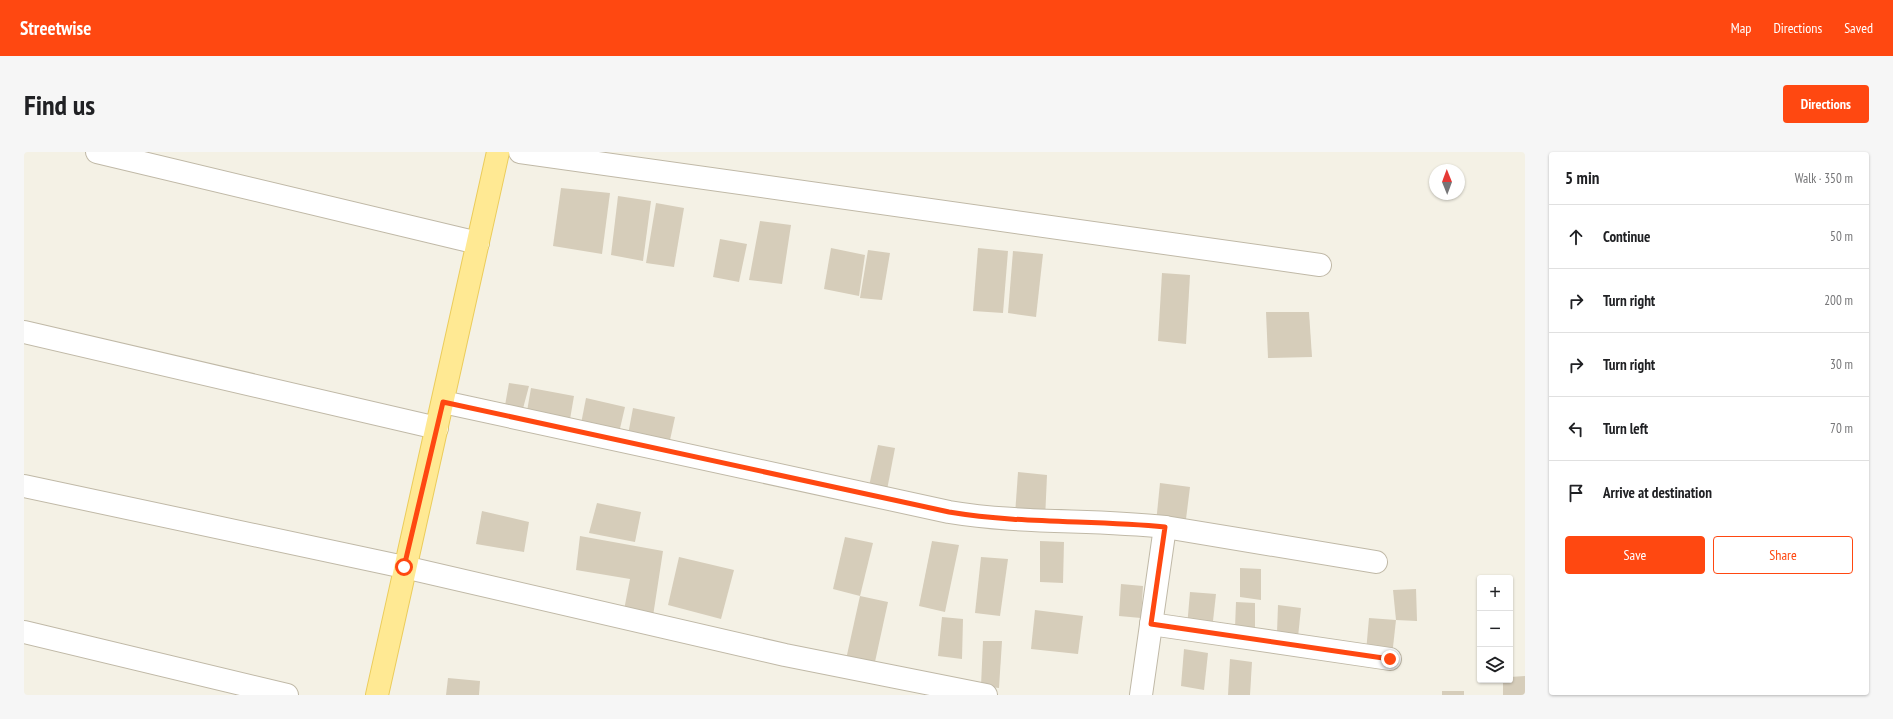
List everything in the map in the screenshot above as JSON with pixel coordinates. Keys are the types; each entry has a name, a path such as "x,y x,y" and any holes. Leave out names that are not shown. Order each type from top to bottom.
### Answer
{"main road":[{"path":"377,695 404,567 443,402 498,152"}],"street":[{"path":"97,152 478,243"},
{"path":"520,152 560,155 1320,264"},
{"path":"24,332 437,428"},
{"path":"443,402 949,512 1016,520 1139,524 1165,527 1376,562"},
{"path":"24,486 404,567 785,654 986,695"},
{"path":"1141,695 1165,527"},
{"path":"1151,624 1390,659"},
{"path":"24,632 287,695"}],"building":[{"path":"561,188 610,193 602,254 553,246"},
{"path":"618,196 651,201 643,261 611,255"},
{"path":"656,203 684,208 674,267 646,263"},
{"path":"760,221 791,225 782,284 749,280"},
{"path":"720,239 747,244 739,282 713,277"},
{"path":"831,248 865,255 859,296 824,289"},
{"path":"978,248 1008,251 1003,313 973,311"},
{"path":"868,250 890,253 882,300 860,298"},
{"path":"1013,251 1043,254 1036,317 1008,313"},
{"path":"1162,273 1190,275 1186,344 1158,341"},
{"path":"1266,312 1309,312 1312,357 1268,358"},
{"path":"509,383 529,386 521,416 504,411"},
{"path":"531,388 574,396 569,425 526,417"},
{"path":"586,398 625,407 618,437 580,429"},
{"path":"633,408 675,417 668,449 627,440"},
{"path":"878,445 895,448 887,490 869,486"},
{"path":"1018,472 1047,475 1045,520 1015,515"},
{"path":"1160,483 1190,487 1185,527 1156,523"},
{"path":"597,503 641,512 635,542 589,533"},
{"path":"482,511 529,522 524,552 476,544"},
{"path":"580,536 663,551 653,616 624,610 630,579 576,570"},
{"path":"845,537 873,543 860,596 833,589"},
{"path":"932,541 959,545 945,612 919,606"},
{"path":"1040,541 1064,542 1063,583 1040,582"},
{"path":"679,557 734,570 721,619 668,605"},
{"path":"981,557 1008,559 1000,616 975,613"},
{"path":"1240,568 1261,569 1261,600 1240,597"},
{"path":"1121,584 1143,586 1141,618 1119,616"},
{"path":"1416,589 1417,621 1396,620 1393,590"},
{"path":"1190,592 1216,594 1212,630 1187,627"},
{"path":"860,596 888,602 873,671 845,664"},
{"path":"1236,602 1255,603 1255,630 1235,628"},
{"path":"1278,605 1301,608 1298,637 1277,633"},
{"path":"1035,610 1083,616 1078,654 1031,649"},
{"path":"942,617 963,619 962,659 938,656"},
{"path":"1369,618 1396,620 1392,656 1366,652"},
{"path":"983,641 1002,641 999,688 981,686"},
{"path":"1184,649 1208,653 1204,690 1181,686"},
{"path":"1230,659 1252,662 1250,695 1228,695"},
{"path":"1525,676 1525,695 1503,695 1503,683 1513,683 1513,677"},
{"path":"448,678 480,681 479,695 446,695"},
{"path":"1442,691 1464,691 1464,695 1442,695"}],"route":[{"path":"404,567 443,402 949,512 978,517 1016,520 1139,524 1165,527 1151,624 1390,659"}]}
